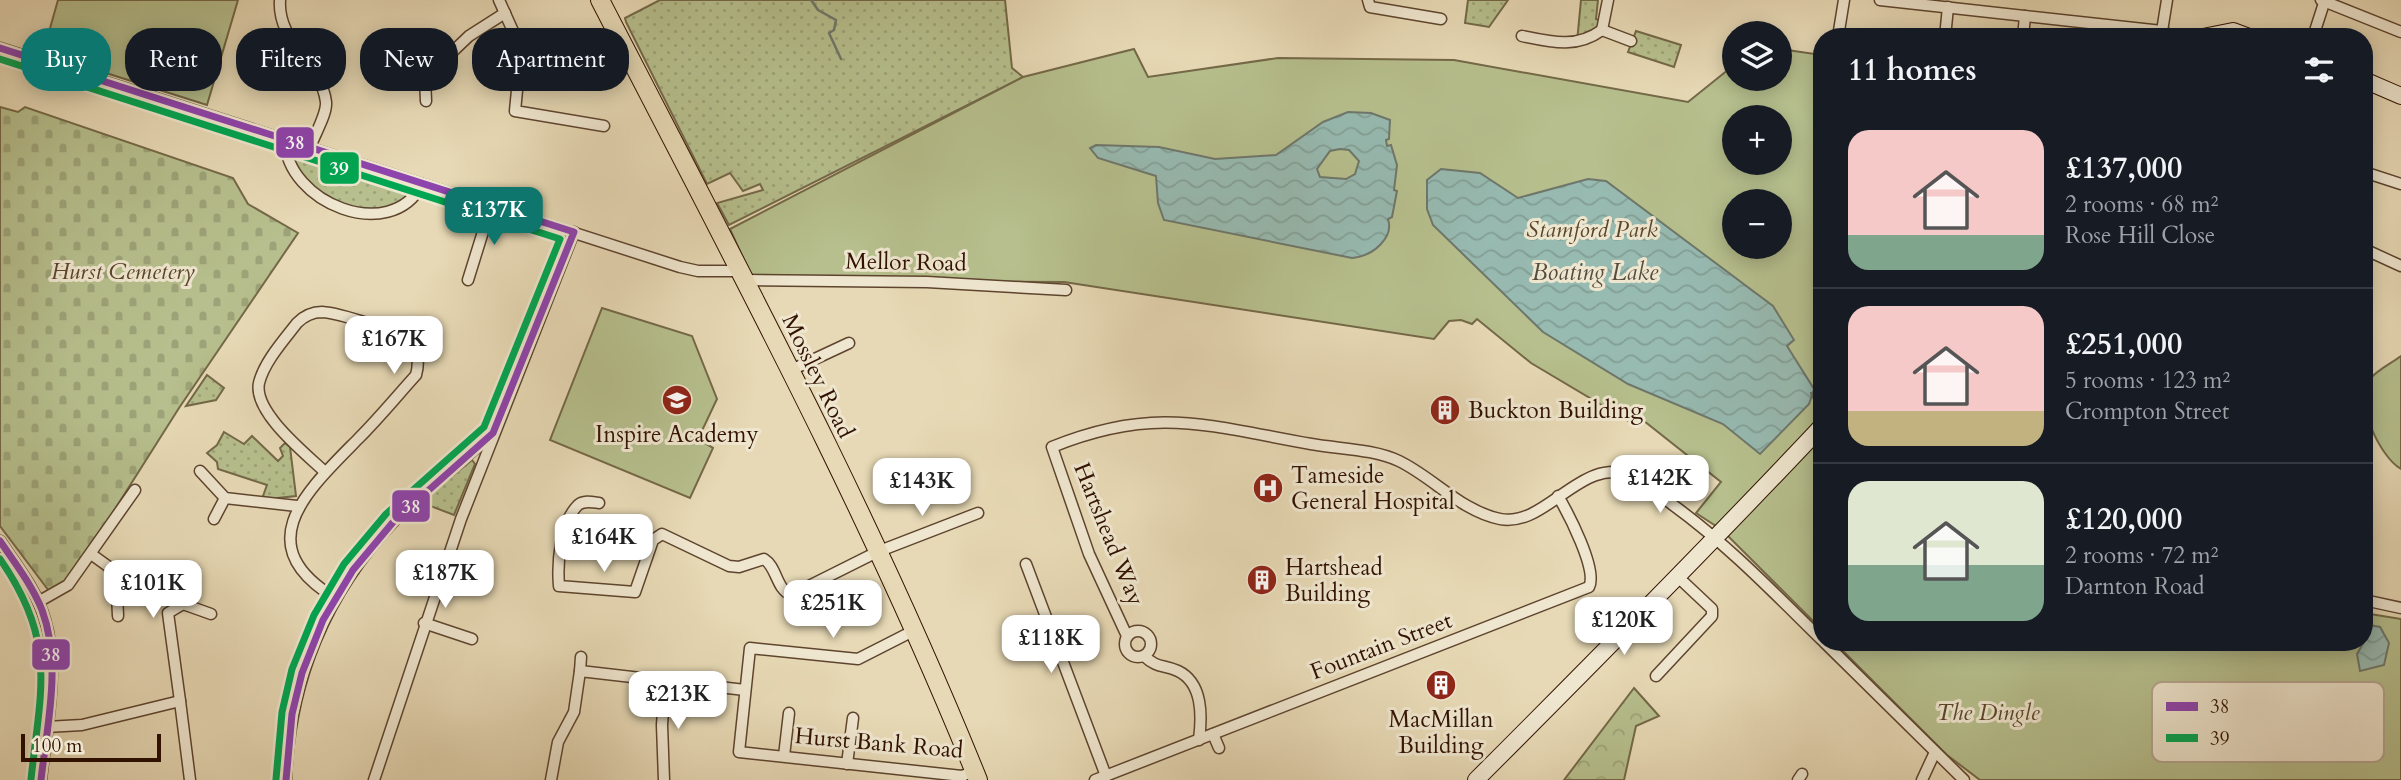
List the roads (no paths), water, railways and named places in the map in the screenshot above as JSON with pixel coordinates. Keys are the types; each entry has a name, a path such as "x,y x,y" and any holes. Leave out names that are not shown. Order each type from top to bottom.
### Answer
{"main road":[{"name":"Mossley Road","path":"600,0 742,275 915,630 976,776"}],"street":[{"path":"280,0 279,15 285,33 320,83 326,104 310,148"},
{"path":"499,0 511,28"},
{"path":"1368,0 1370,6 1385,11 1441,19"},
{"path":"1522,36 1564,44 1585,40 1602,30 1608,0"},
{"path":"1839,28 1844,0"},
{"path":"1880,0 2135,28"},
{"path":"2162,28 2167,0"},
{"path":"2316,28 2324,1 2401,32"},
{"path":"1946,28 1948,7"},
{"path":"426,101 425,78 469,36 505,13"},
{"path":"2024,28 2025,16"},
{"path":"1602,30 1631,41"},
{"name":"Mellor Road","path":"0,48 680,267 742,275 1066,290"},
{"path":"2373,84 2401,96"},
{"path":"517,91 515,111 604,126"},
{"path":"285,140 288,165 295,176 317,195 344,211 361,213 398,207 411,199 422,184"},
{"path":"2373,175 2401,184"},
{"path":"468,279 491,206"},
{"path":"374,780 424,623 493,433 574,232"},
{"path":"2373,253 2401,266"},
{"path":"325,472 266,412 258,393 264,370 297,323 310,314 321,312 354,319 409,340 419,365 416,375 325,472 297,506 291,533 300,570 314,585 335,598"},
{"path":"789,371 849,343"},
{"name":"Hartshead Way","path":"1127,636 1089,554 1052,447 1150,421 1197,422 1389,457 1475,511 1502,520 1530,515 1558,496"},
{"path":"286,780 292,714 302,673 335,598 353,570 394,521 493,433"},
{"path":"1476,780 1678,577 1715,535 1813,435"},
{"path":"200,471 225,498 297,506"},
{"path":"1558,496 1596,474 1619,471 1637,478 1715,535 1813,631"},
{"path":"38,602 68,585 135,490"},
{"name":"Fountain Street","path":"1101,778 1589,587 1592,574 1568,513 1558,496"},
{"path":"214,519 225,498"},
{"path":"599,503 587,501 579,504 567,523 559,564 559,586 635,592 647,554 657,534 729,566 739,567 764,559 770,563 783,591 790,595 877,552 978,513"},
{"path":"0,541 38,602 46,621 50,648 41,780"},
{"path":"91,554 116,572 118,612 104,608"},
{"path":"1026,564 1101,778"},
{"path":"1656,676 1712,616 1712,609 1678,577"},
{"path":"2373,602 2401,608"},
{"path":"190,780 168,613 183,604 211,614"},
{"path":"424,623 472,639"},
{"path":"580,671 745,690 750,648 858,659 915,630"},
{"path":"1138,631 1149,637 1152,645 1144,656 1136,657 1128,653 1124,645 1127,636 1138,631"},
{"path":"1833,651 1964,780"},
{"path":"1144,656 1156,667 1175,670 1187,677 1201,706 1199,740"},
{"path":"551,780 558,742 574,712 582,657"},
{"path":"664,780 662,725 666,681"},
{"name":"Hurst Bank Road","path":"745,690 739,752 976,776"},
{"path":"46,727 82,725 180,701"},
{"path":"784,756 789,713"},
{"path":"847,764 853,718"},
{"path":"1213,734 1219,748"},
{"path":"1922,780 1935,752"}],"water":[{"path":"1348,112 1371,113 1390,120 1389,139 1386,140 1387,146 1391,145 1397,165 1394,190 1397,191 1385,239 1368,254 1352,258 1164,220 1158,203 1156,176 1098,158 1090,148 1096,145 1159,147 1215,159 1276,155 1323,122","holes":["1349,150 1359,161 1355,174 1346,179 1320,177 1317,169 1330,151"]},
{"name":"Boating Lake","path":"1441,169 1480,173 1518,198 1588,179 1606,181 1773,306 1794,340 1787,346 1813,387 1809,404 1760,454 1723,424 1628,384 1543,332 1433,225 1427,209 1427,180"},
{"path":"2373,626 2380,627 2389,643 2384,665 2360,671 2359,651 2373,651"}],"waterway":[{"path":"811,0 818,10 836,20 834,30 829,33 841,59"},
{"path":"1811,393 1813,397"}],"place":[{"name":"Inspire Academy","path":"677,400"},
{"name":"Buckton Building","path":"1445,410"},
{"name":"Tameside General Hospital","path":"1268,488"},
{"name":"Hartshead Building","path":"1262,580"},
{"name":"MacMillan Building","path":"1441,685"}],"park label":[{"name":"Stamford Park","path":"1592,229"},
{"name":"Hurst Cemetery","path":"123,271"},
{"name":"The Dingle","path":"1988,712"}]}
